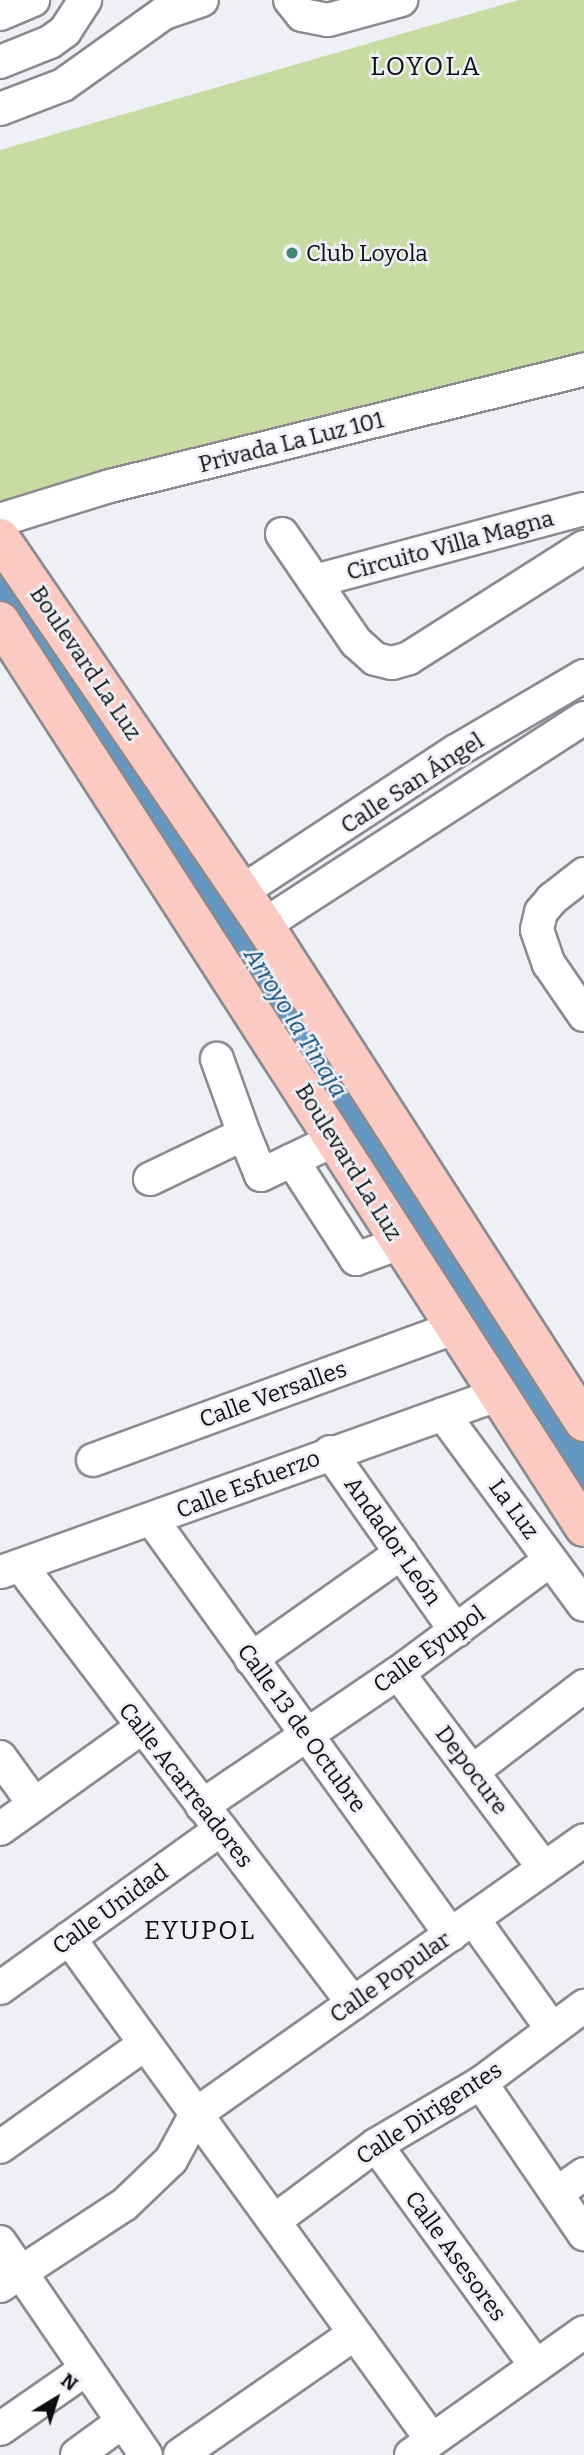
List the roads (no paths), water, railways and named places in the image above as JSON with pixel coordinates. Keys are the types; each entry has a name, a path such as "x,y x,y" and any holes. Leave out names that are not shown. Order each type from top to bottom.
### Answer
{"main road":[{"name":"Boulevard La Luz","path":"0,538 264,925 584,1422"},
{"name":"Boulevard La Luz","path":"0,621 453,1328 584,1527"}],"street":[{"path":"0,14 33,0"},
{"path":"0,109 63,85 164,13 202,0"},
{"path":"290,0 302,15 328,20 401,0"},
{"path":"0,62 50,41 65,31 83,1"},
{"name":"Privada La Luz 101","path":"0,520 110,486 584,370"},
{"name":"Circuito Villa Magna","path":"315,581 584,509"},
{"name":"Circuito Villa Magna","path":"282,534 356,642 375,659 392,663 409,658 584,547"},
{"path":"575,682 584,717"},
{"name":"Calle San Ángel","path":"242,892 456,751 575,682"},
{"name":"Calle San Ángel","path":"264,925 584,717"},
{"path":"584,874 546,906 537,930 548,964 584,1015"},
{"path":"217,1059 261,1175 334,1140"},
{"path":"150,1179 244,1133"},
{"path":"292,1160 356,1259 400,1243"},
{"name":"Calle Versalles","path":"93,1460 453,1328"},
{"name":"Calle Esfuerzo","path":"10,1569 153,1521 330,1452 497,1395"},
{"name":"La Luz","path":"443,1414 584,1605"},
{"name":"Andador León","path":"330,1452 456,1631"},
{"name":"Calle 13 de Octubre","path":"153,1521 307,1734 462,1927 552,2029"},
{"path":"251,1659 401,1553"},
{"name":"Calle Eyupol","path":"211,1818 307,1734 398,1673 550,1560"},
{"name":"Calle Acarreadores","path":"10,1569 141,1728 353,2003"},
{"name":"Depocure","path":"398,1673 544,1868"},
{"path":"473,1771 584,1686"},
{"path":"0,1829 141,1728"},
{"path":"0,1757 34,1804"},
{"name":"Calle Unidad","path":"0,1988 69,1938 211,1818"},
{"name":"Calle Popular","path":"196,2114 584,1840"},
{"path":"69,1938 354,2334 421,2447 584,2332"},
{"name":"Calle Dirigentes","path":"274,2221 376,2145 481,2083 584,2006"},
{"path":"0,2147 145,2043"},
{"path":"481,2083 584,2234"},
{"path":"10,2280 124,2205 171,2161 196,2114"},
{"name":"Calle Asesores","path":"376,2145 536,2366"},
{"path":"557,2193 584,2174"},
{"path":"0,2242 10,2280 85,2370 146,2455"},
{"path":"180,2455 354,2334"},
{"path":"0,2429 85,2370"},
{"path":"77,2455 122,2422"}],"waterway":[{"name":"Arroyo la Tinaja","path":"0,573 98,714 584,1478"}],"place":[{"name":"Club Loyola","path":"292,253"}],"district":[{"name":"LOYOLA","path":"426,67"},
{"name":"EYUPOL","path":"200,1931"}]}
